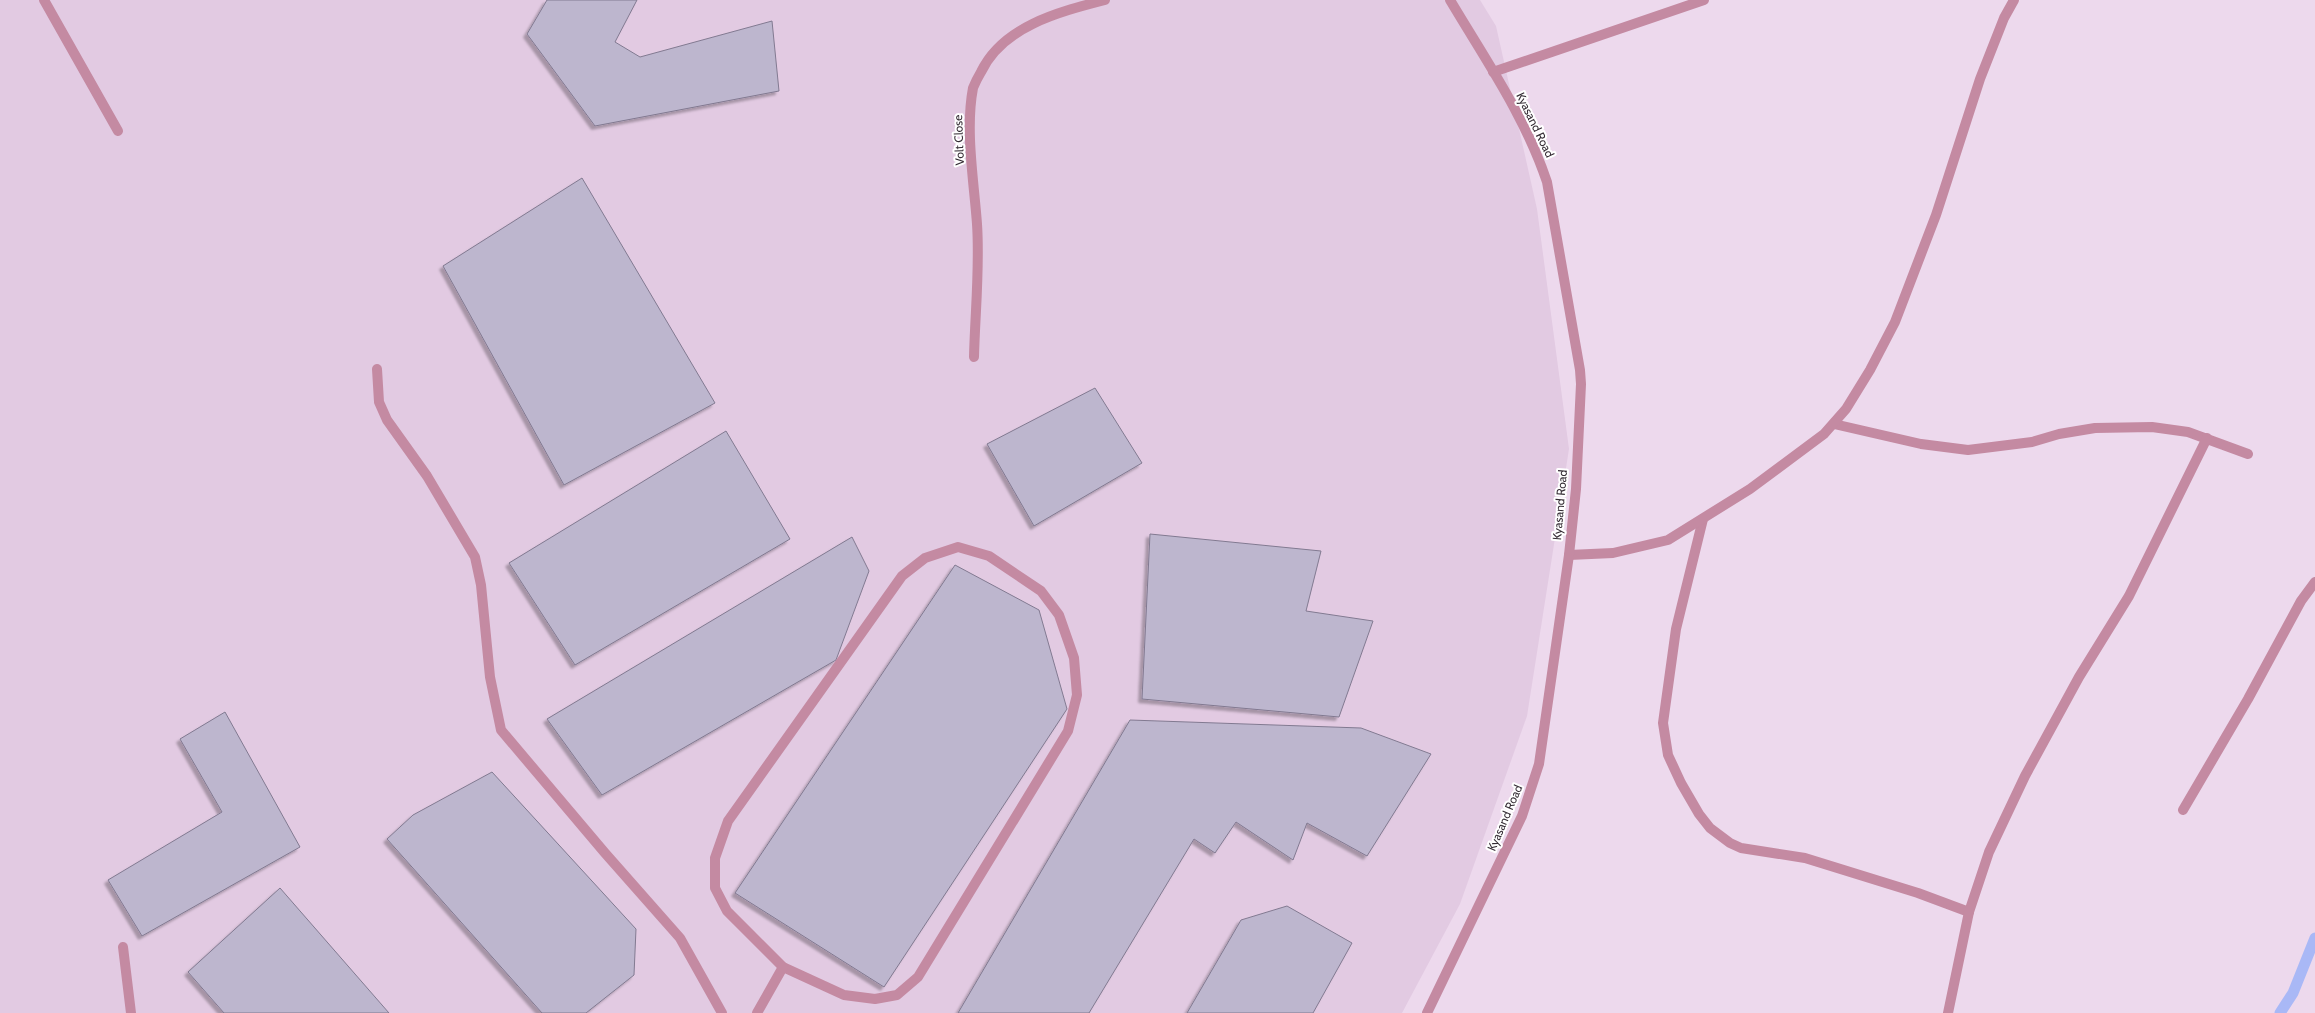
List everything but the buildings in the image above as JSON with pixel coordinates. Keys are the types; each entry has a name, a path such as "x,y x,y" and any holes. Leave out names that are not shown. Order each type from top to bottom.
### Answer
{"street":[{"path":"44,0 118,131"},
{"name":"Volt Close","path":"974,357 978,234 971,132 974,87 985,64 1004,42 1029,26 1052,16 1105,0"},
{"name":"Kyasand Road","path":"1427,1013 1522,816 1537,771 1543,745 1569,555 1576,489 1580,370 1546,182 1537,153 1516,110 1450,0"},
{"path":"1493,72 1704,0"},
{"path":"1569,555 1613,553 1668,540 1756,485 1824,434 1834,424 1846,409 1870,370 1895,322 1936,216 1980,79 2004,18 2014,0"},
{"path":"377,369 379,402 387,420 427,476 475,557 481,585 490,677 497,717 501,730 605,853 680,938 722,1013"},
{"path":"1834,424 1921,444 1968,450 2032,442 2059,434 2102,428 2172,429 2207,438 2248,454"},
{"path":"1948,1013 1969,912 1989,852 2025,776 2079,677 2129,596 2207,438"},
{"path":"1703,519 1676,629 1663,723 1668,755 1681,783 1699,814 1710,828 1730,843 1741,848 1805,858 1918,893 1969,912"},
{"path":"958,547 988,556 1041,591 1059,615 1074,658 1078,695 1068,731 918,977 897,995 875,999 844,996 783,968 727,911 715,888 716,858 728,821 902,576 925,558 958,547"},
{"path":"2184,810 2248,699 2301,601 2315,582"},
{"path":"123,947 131,1013"},
{"path":"757,1013 783,968"}],"shaded area":[{"path":"0,0 1480,0 1496,26 1537,209 1569,449 1527,716 1460,904 1402,1013 0,1013"}],"waterway":[{"path":"2280,1013 2293,993 2315,938"}]}
